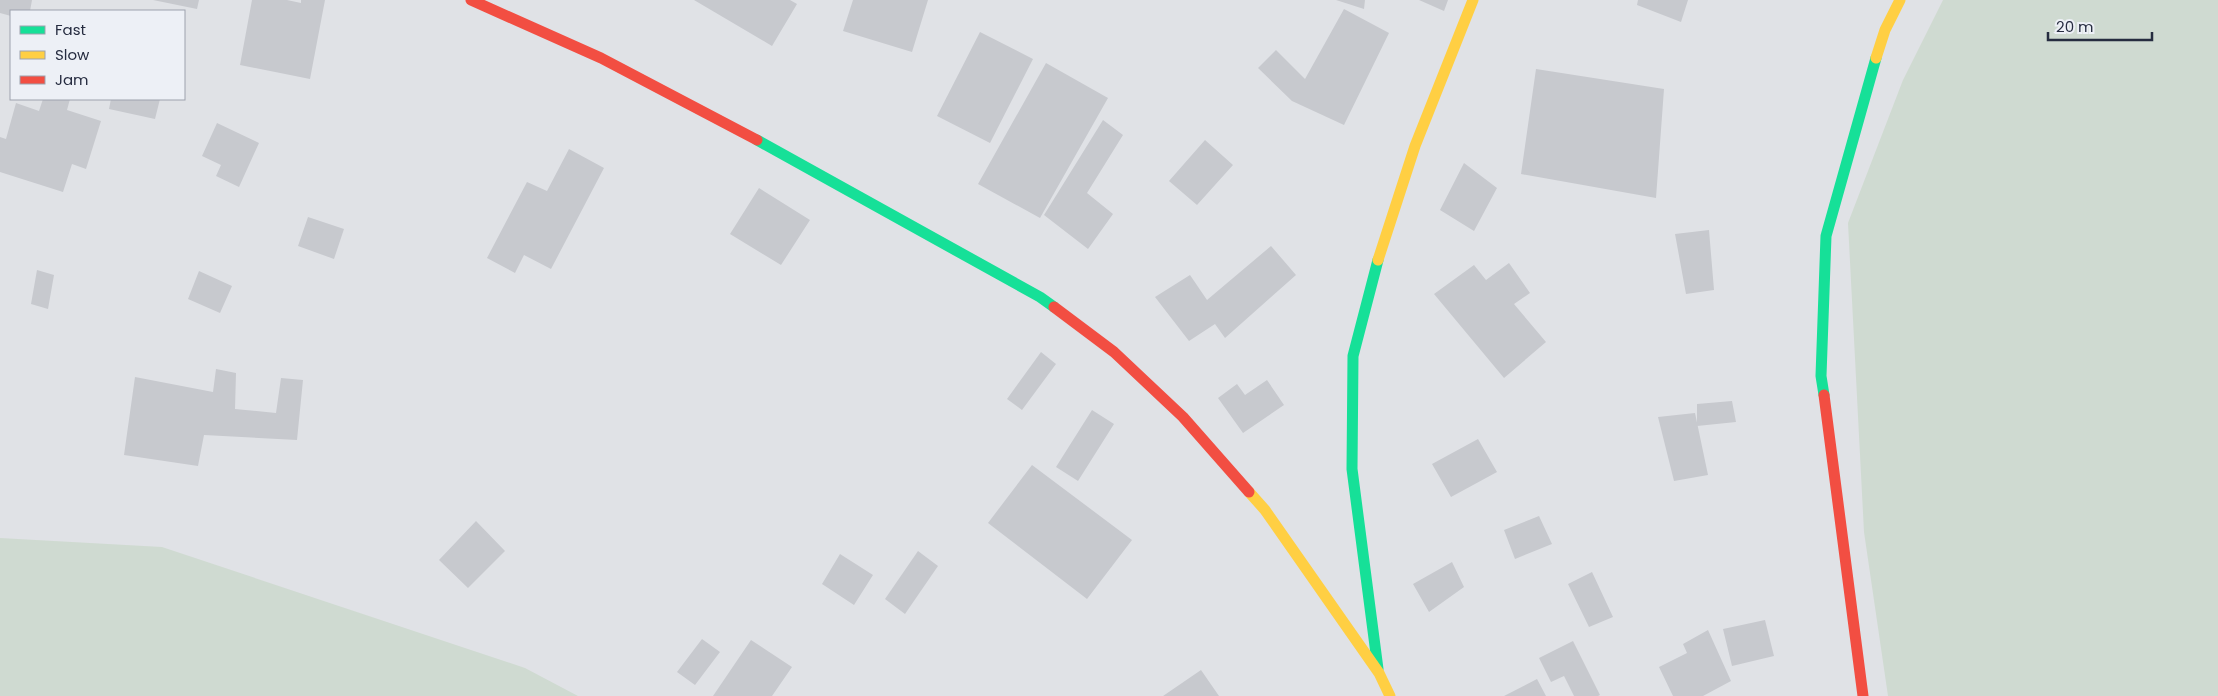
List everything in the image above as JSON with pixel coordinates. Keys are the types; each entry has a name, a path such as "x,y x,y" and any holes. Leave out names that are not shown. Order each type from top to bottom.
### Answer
{"street":[{"path":"471,0 601,58 817,171 1040,297 1114,352 1183,417 1265,510 1379,673 1390,696"},
{"path":"1379,673 1352,469 1354,356 1377,262 1410,164 1473,0"},
{"path":"1863,696 1821,376 1826,236 1867,85 1885,30 1900,0"}],"shaded area":[{"path":"1943,0 2218,0 2218,696 1888,696 1864,532 1848,223 1903,80"},
{"path":"0,538 162,547 525,668 578,696 0,696"}],"building":[{"path":"0,0 32,0 30,10 10,10 10,16 0,13"},
{"path":"153,0 199,0 197,9"},
{"path":"252,0 287,0 301,3 301,0 325,0 310,79 240,65"},
{"path":"694,0 790,0 797,4 772,46"},
{"path":"853,0 928,0 912,52 843,31"},
{"path":"1336,0 1365,0 1364,9"},
{"path":"1419,0 1448,0 1444,11"},
{"path":"1638,0 1688,0 1681,22 1637,5"},
{"path":"1344,9 1389,33 1344,125 1292,101 1258,68 1276,50 1305,79"},
{"path":"980,32 1033,59 990,143 937,116"},
{"path":"1046,63 1108,98 1040,218 978,184"},
{"path":"1536,69 1664,89 1656,198 1521,174"},
{"path":"43,100 70,100 67,110 101,121 86,169 72,164 63,192 0,172 0,137 6,139 16,103 39,111"},
{"path":"111,100 160,100 155,119 109,109"},
{"path":"1103,120 1123,135 1087,193 1113,214 1088,249 1044,215"},
{"path":"217,123 259,143 239,187 216,176 221,165 202,156"},
{"path":"1205,140 1233,165 1197,205 1169,181"},
{"path":"569,149 604,168 551,269 524,255 515,273 487,258 527,182 547,191"},
{"path":"1464,163 1497,188 1474,231 1440,210"},
{"path":"759,188 810,220 781,265 730,234"},
{"path":"308,217 344,229 334,259 298,246"},
{"path":"1709,230 1714,290 1686,294 1675,234"},
{"path":"1271,246 1296,275 1225,338 1215,324 1189,341 1155,297 1190,275 1207,300"},
{"path":"1509,263 1530,293 1514,304 1546,342 1504,378 1434,294 1474,265 1486,280"},
{"path":"37,270 54,275 48,309 31,304"},
{"path":"199,271 232,286 220,313 188,299"},
{"path":"1041,352 1056,364 1022,410 1007,399"},
{"path":"216,369 236,373 235,409 276,413 281,378 303,380 297,440 204,435 198,466 124,455 135,377 213,392"},
{"path":"1267,380 1284,405 1243,433 1218,398 1237,384 1245,395"},
{"path":"1732,401 1736,422 1697,426 1697,404"},
{"path":"1092,410 1114,424 1078,481 1056,467"},
{"path":"1695,413 1708,475 1674,481 1658,417"},
{"path":"1478,439 1497,472 1451,497 1432,464"},
{"path":"1032,465 1132,540 1087,599 988,523"},
{"path":"1539,516 1552,544 1515,559 1504,530"},
{"path":"476,521 505,551 468,588 439,560"},
{"path":"918,551 938,566 905,614 885,599"},
{"path":"840,554 873,575 854,605 822,584"},
{"path":"1452,562 1464,587 1429,612 1413,584"},
{"path":"1592,572 1613,617 1589,627 1568,584"},
{"path":"1765,620 1774,656 1732,666 1723,629"},
{"path":"1708,630 1731,681 1703,696 1673,696 1659,667 1687,653 1683,644"},
{"path":"702,639 720,652 695,685 677,672"},
{"path":"751,640 792,667 772,696 713,696"},
{"path":"1573,641 1600,695 1598,696 1574,696 1564,676 1551,682 1539,658"},
{"path":"1201,670 1219,696 1163,696"},
{"path":"1537,679 1546,696 1504,696"}],"traffic: fast":[{"path":"1824,395 1821,376 1826,236 1876,58"},
{"path":"757,140 1040,297 1054,307"},
{"path":"1378,260 1353,356 1352,469 1378,669"}],"traffic: slow":[{"path":"1378,260 1415,146 1473,0"},
{"path":"1876,58 1885,30 1900,0"},
{"path":"1249,492 1265,510 1379,673 1390,696"}],"traffic: jam":[{"path":"471,0 601,58 757,140"},
{"path":"1054,307 1114,352 1183,417 1249,492"},
{"path":"1824,395 1863,696"}]}
